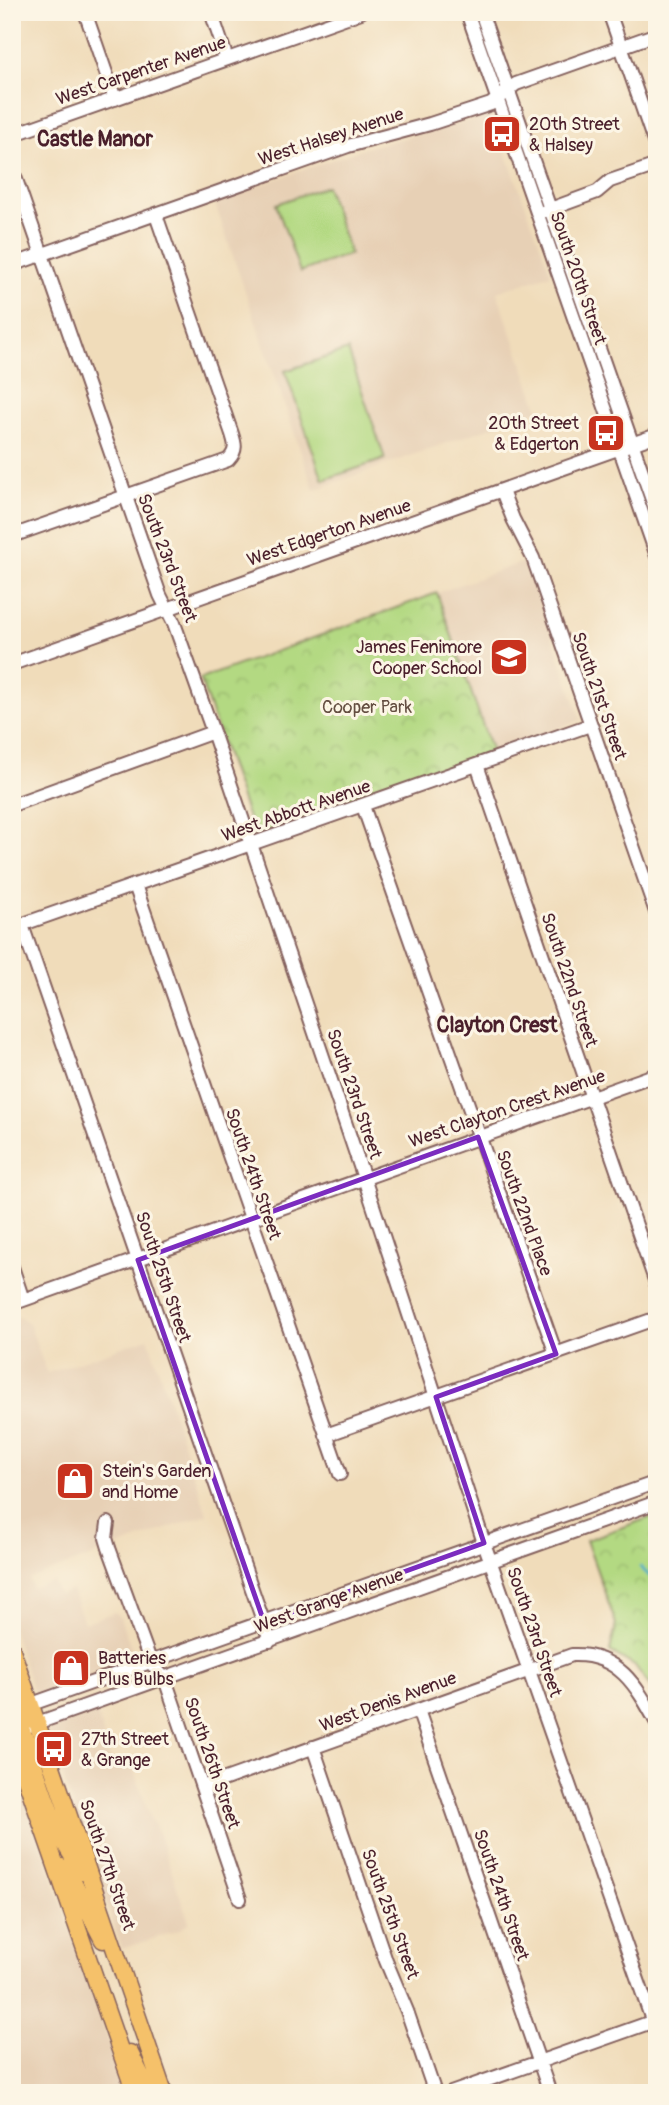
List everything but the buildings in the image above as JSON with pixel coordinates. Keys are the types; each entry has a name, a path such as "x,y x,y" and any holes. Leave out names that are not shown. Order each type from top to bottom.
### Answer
{"main road":[{"name":"South 27th Street","path":"12,1650 17,1721 55,1865 135,2093"},
{"path":"12,1689 17,1721 51,1814 73,1860 93,1885"},
{"name":"South 27th Street","path":"17,1721 37,1723 164,2093"},
{"path":"55,1865 64,1868 70,1876 104,1942 118,1958"},
{"path":"107,2014 150,2093"}],"street":[{"path":"85,12 115,99"},
{"path":"211,12 227,59"},
{"name":"West Carpenter Avenue","path":"12,135 227,59 339,16 361,12"},
{"name":"South 20th Street","path":"467,12 657,556"},
{"name":"South 20th Street","path":"481,12 657,514"},
{"path":"609,12 657,150"},
{"name":"West Halsey Avenue","path":"12,265 348,146 441,121 491,104 516,84 657,34"},
{"path":"537,213 597,192 610,181 657,165"},
{"name":"South 23rd Street","path":"12,168 125,497 213,732 484,1543 655,2025"},
{"path":"13,535 228,460 234,454 236,445 156,215"},
{"name":"West Edgerton Avenue","path":"12,664 657,435"},
{"name":"South 21st Street","path":"502,491 533,558 657,915"},
{"name":"West Abbott Avenue","path":"17,927 590,725"},
{"path":"12,805 213,732"},
{"name":"South 22nd Street","path":"477,765 657,1286"},
{"name":"South 22nd Place","path":"363,806 556,1354"},
{"name":"South 24th Street","path":"135,885 340,1474"},
{"name":"South 25th Street","path":"17,927 138,1260 270,1641"},
{"name":"West Clayton Crest Avenue","path":"18,1302 657,1074"},
{"path":"12,1267 18,1302"},
{"path":"326,1435 657,1318"},
{"name":"West Grange Avenue","path":"17,1721 83,1686 657,1482"},
{"name":"West Grange Avenue","path":"37,1723 657,1502"},
{"name":"South 26th Street","path":"108,1523 106,1538 150,1663 164,1679 240,1899"},
{"path":"533,1526 539,1544"},
{"path":"432,1562 437,1580"},
{"name":"West Denis Avenue","path":"203,1787 572,1655 586,1655 607,1662 627,1674 657,1723"},
{"path":"83,1686 90,1705"},
{"name":"South 24th Street","path":"418,1710 550,2093"},
{"name":"South 25th Street","path":"313,1747 435,2093"},
{"path":"451,2093 655,2025"}],"highlighted area":[{"path":"478,1137 556,1354 436,1397 484,1543 264,1622 138,1260"}],"shaded area":[{"path":"492,115 551,274 497,292 539,410 314,490 214,201 365,148"},
{"name":"James Fenimore Cooper School","path":"526,561 581,720 492,752 437,593"},
{"path":"20,1317 29,1324 47,1373 148,1338 207,1514 29,1579 32,1588 53,1581 59,1595 72,1590 84,1623 115,1612 120,1618 134,1656 44,1693 36,1692 32,1688 12,1629 12,1319"},
{"path":"96,1709 111,1762 129,1757 189,1922 179,1930 122,1949 48,1732 54,1724"},
{"path":"12,1759 85,1973 126,2093 12,2093"}],"green space":[{"path":"326,186 350,254 300,272 276,204"},
{"path":"348,350 385,459 323,480 285,371"},
{"name":"Cooper Park","path":"437,593 492,752 254,836 200,679"},
{"path":"657,1515 657,1696 636,1667 610,1651 616,1624 586,1540"}],"waterway":[{"path":"640,1567 657,1583"}],"place":[{"name":"20th Street & Halsey","path":"502,134"},
{"name":"20th Street & Edgerton","path":"606,433"},
{"name":"James Fenimore Cooper School","path":"509,657"},
{"name":"Stein's Garden and Home","path":"75,1481"},
{"name":"Batteries Plus Bulbs","path":"71,1668"},
{"name":"27th Street & Grange","path":"54,1749"}],"district":[{"name":"Castle Manor","path":"95,139"},
{"name":"Clayton Crest","path":"497,1025"}]}
